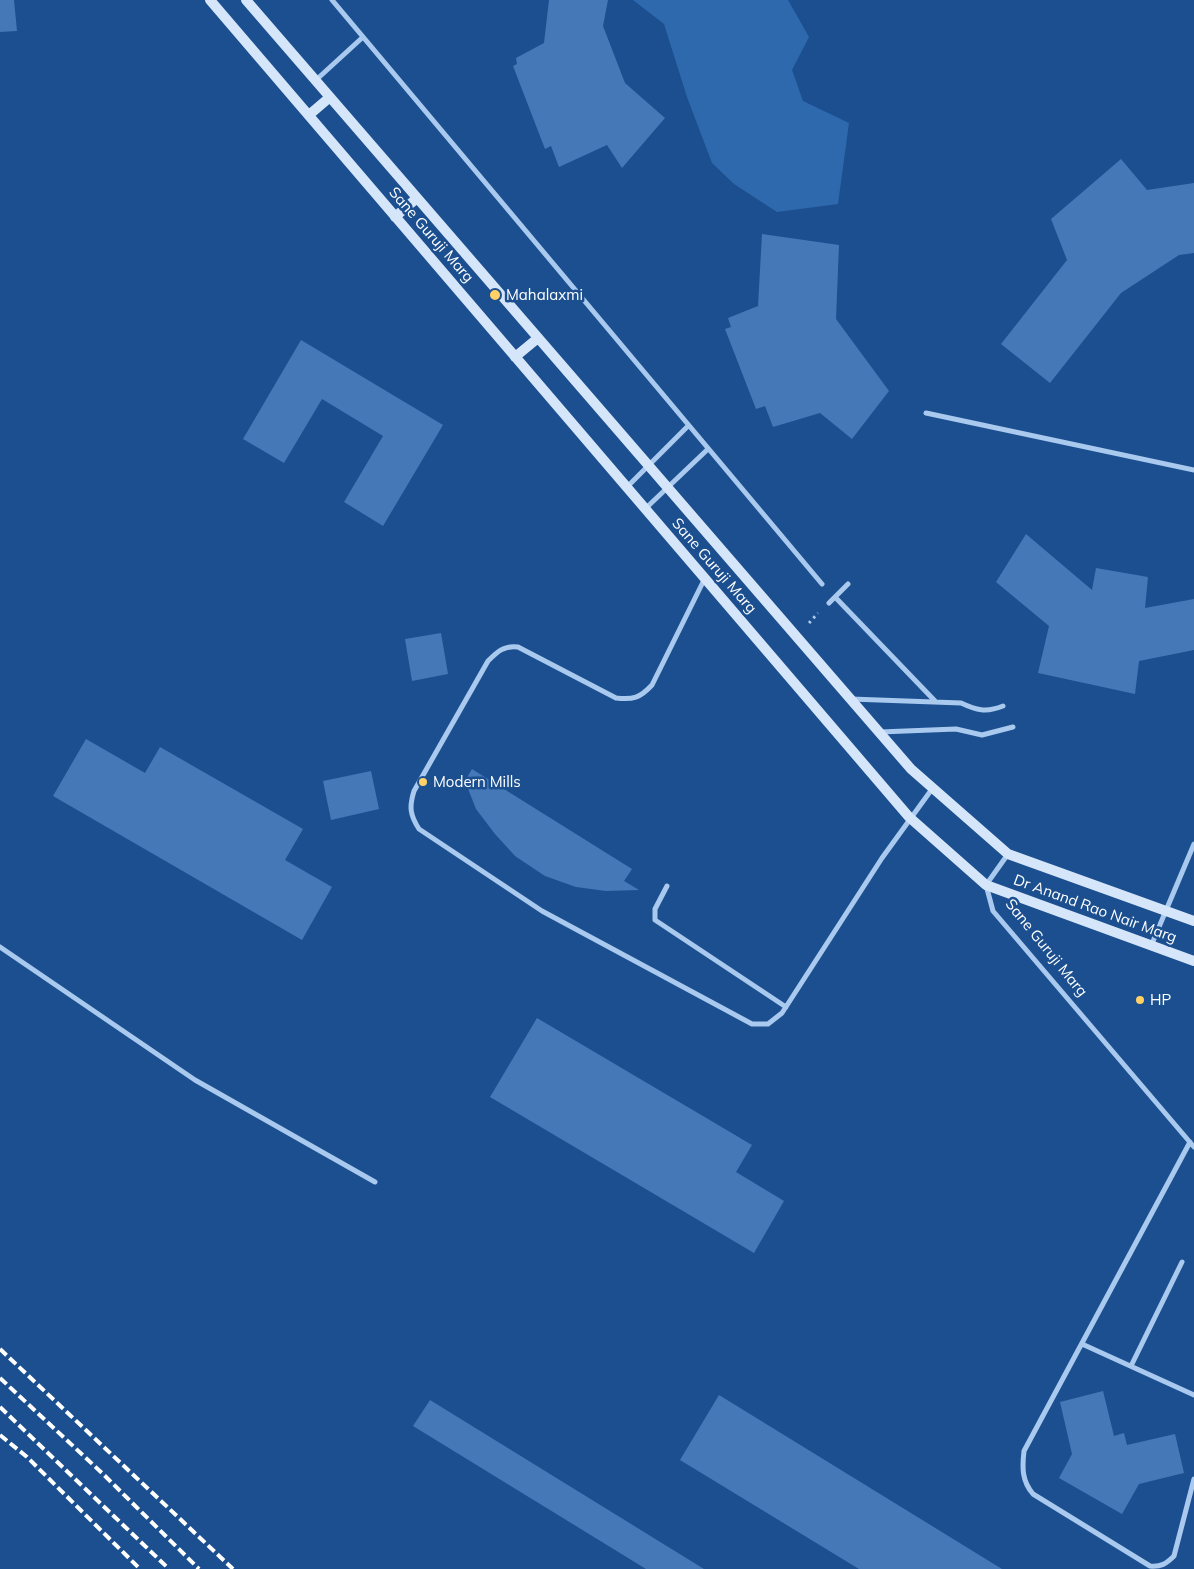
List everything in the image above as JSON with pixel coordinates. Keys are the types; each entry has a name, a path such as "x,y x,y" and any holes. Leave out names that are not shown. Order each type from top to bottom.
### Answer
{"main road":[{"name":"Sane Guruji Marg","path":"210,0 910,817 986,885"},
{"name":"Sane Guruji Marg","path":"246,0 879,732 932,788 1008,854"},
{"path":"309,115 330,97"},
{"path":"395,217 417,198"},
{"path":"515,357 538,338"},
{"name":"Dr Anand Rao Nair Marg","path":"1008,854 1193,918"},
{"name":"Dr Anand Rao Nair Marg","path":"986,885 1194,962"}],"street":[{"path":"332,0 822,584"},
{"path":"316,80 363,37"},
{"path":"926,414 1194,470"},
{"path":"627,487 688,426"},
{"path":"645,509 708,449"},
{"path":"705,578 652,685 643,695 631,700 616,698 518,647 510,646 498,651 488,661 414,791 410,805 412,818 419,829 542,911 752,1024 768,1024 786,1006 910,817 932,788"},
{"path":"829,603 848,584"},
{"path":"835,597 935,701"},
{"path":"851,699 960,703 976,711 994,710 1003,706"},
{"path":"879,732 956,729 982,735 1013,727"},
{"path":"1151,946 1194,844"},
{"path":"986,885 1008,854"},
{"name":"Sane Guruji Marg","path":"986,885 993,911 1192,1144"},
{"path":"667,886 655,908 655,920 786,1006"},
{"path":"0,947 195,1080 375,1182"},
{"path":"1192,1144 1024,1451 1022,1468 1025,1485 1033,1494 1150,1566 1158,1567 1167,1563 1174,1556 1194,1479"},
{"path":"1130,1366 1182,1262"},
{"path":"1082,1344 1194,1395"}],"path":[{"path":"796,636 829,603"}],"shaded area":[{"path":"633,0 788,0 809,37 792,70 803,101 849,123 838,204 777,212 734,184 712,163 687,97 664,24"}],"building":[{"path":"0,0 14,0 17,31 0,32"},
{"path":"549,0 608,0 603,26 625,83 665,118 622,168 607,145 559,167 551,146 545,149 513,66 517,64 516,58 544,43"},
{"path":"1121,159 1147,190 1194,183 1194,253 1179,255 1121,293 1050,383 1001,344 1067,260 1051,219"},
{"path":"762,234 839,245 836,319 889,391 852,439 820,413 773,427 765,406 756,409 725,329 731,327 728,318 758,306"},
{"path":"301,340 443,425 383,526 344,502 383,436 322,399 284,463 243,439"},
{"path":"1026,534 1092,590 1096,568 1148,577 1145,608 1194,599 1194,650 1139,661 1135,694 1038,673 1049,626 996,582"},
{"path":"441,633 448,674 412,681 405,639"},
{"path":"86,739 145,773 160,747 303,829 285,860 332,887 302,940 53,796"},
{"path":"472,769 632,869 624,881 639,890 606,891 576,887 545,876 515,856 476,809 465,781"},
{"path":"371,771 379,809 331,820 323,781"},
{"path":"537,1018 752,1145 736,1172 784,1201 754,1253 490,1097"},
{"path":"1103,1391 1114,1436 1124,1433 1127,1445 1175,1434 1184,1473 1139,1484 1122,1514 1059,1478 1072,1454 1060,1402"},
{"path":"719,1395 1002,1569 859,1569 680,1460"},
{"path":"430,1400 704,1569 646,1569 413,1426"}],"railway":[{"path":"0,1349 233,1569"},
{"path":"0,1378 102,1473 199,1569"},
{"path":"0,1407 169,1569"},
{"path":"0,1435 27,1457 140,1569"}],"place":[{"name":"Mahalaxmi","path":"495,295"},
{"name":"Modern Mills","path":"423,782"},
{"name":"HP","path":"1140,1000"}]}
